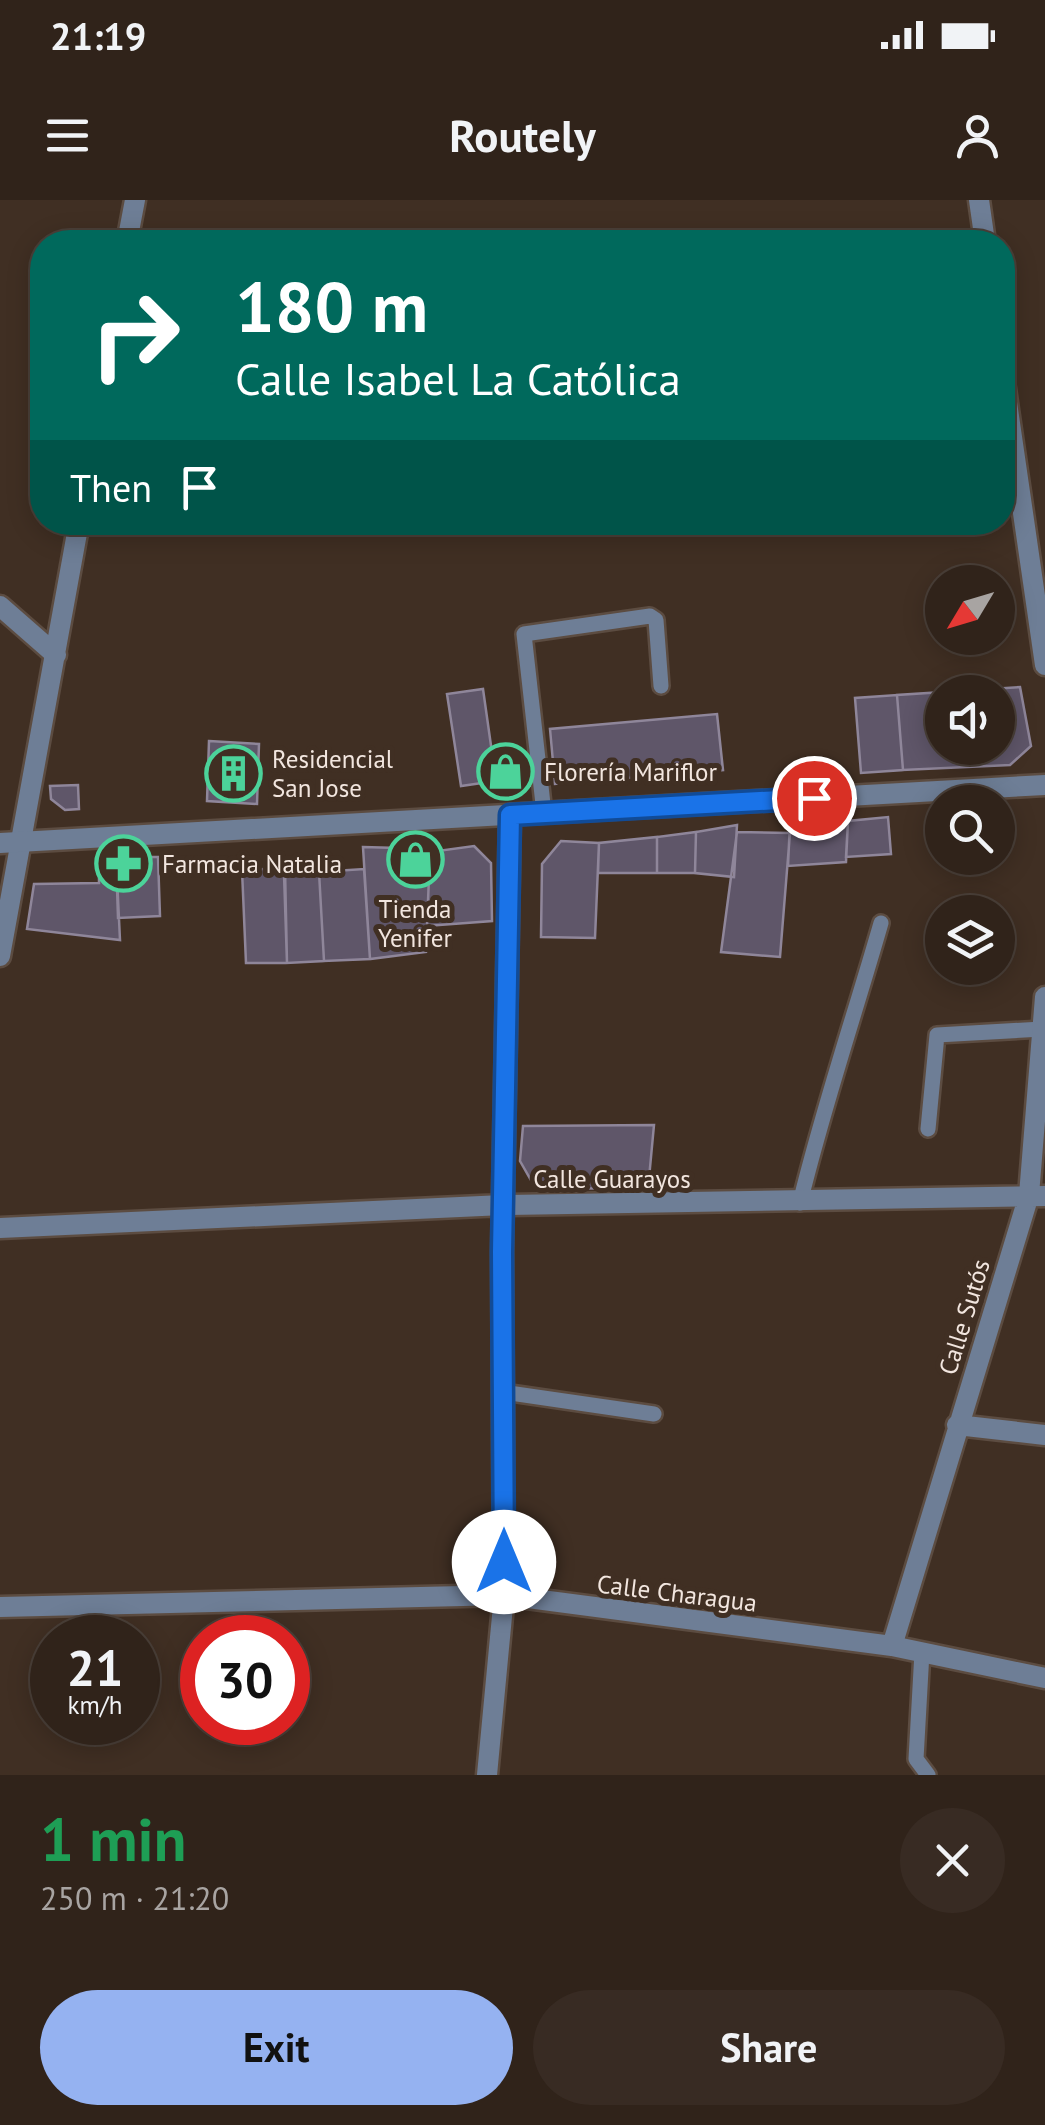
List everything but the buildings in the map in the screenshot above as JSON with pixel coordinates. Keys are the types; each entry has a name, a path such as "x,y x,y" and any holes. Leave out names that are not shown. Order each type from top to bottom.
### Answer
{"street":[{"path":"130,230 135,200"},
{"path":"978,200 983,230"},
{"path":"1015,458 1045,666"},
{"path":"0,956 24,842 77,535"},
{"path":"0,606 56,656"},
{"path":"0,843 1045,785"},
{"path":"487,1775 504,1595 502,1205 510,815"},
{"name":"Calle Sutós","path":"892,1646 957,1426 1037,1196 1045,997"},
{"name":"Calle Guarayos","path":"0,1228 502,1205 800,1203 1037,1196"},
{"path":"957,1426 1045,1435"},
{"name":"Calle Charagua","path":"0,1607 504,1595 892,1646 1045,1678"}],"lane":[{"path":"544,814 524,634 650,616 656,620 661,686"},
{"path":"800,1203 827,1090 842,1060 881,922"},
{"path":"928,1129 937,1035 1042,1028"},
{"path":"503,1392 654,1414"},
{"path":"922,1652 916,1759 928,1775"}],"place":[{"name":"Florería Mariflor","path":"505,772"},
{"name":"Residencial San Jose","path":"233,773"},
{"name":"Tienda Yenifer","path":"415,860"},
{"name":"Farmacia Natalia","path":"123,864"}],"route":[{"path":"504,1562 502,1252 510,815 814,798"}]}
